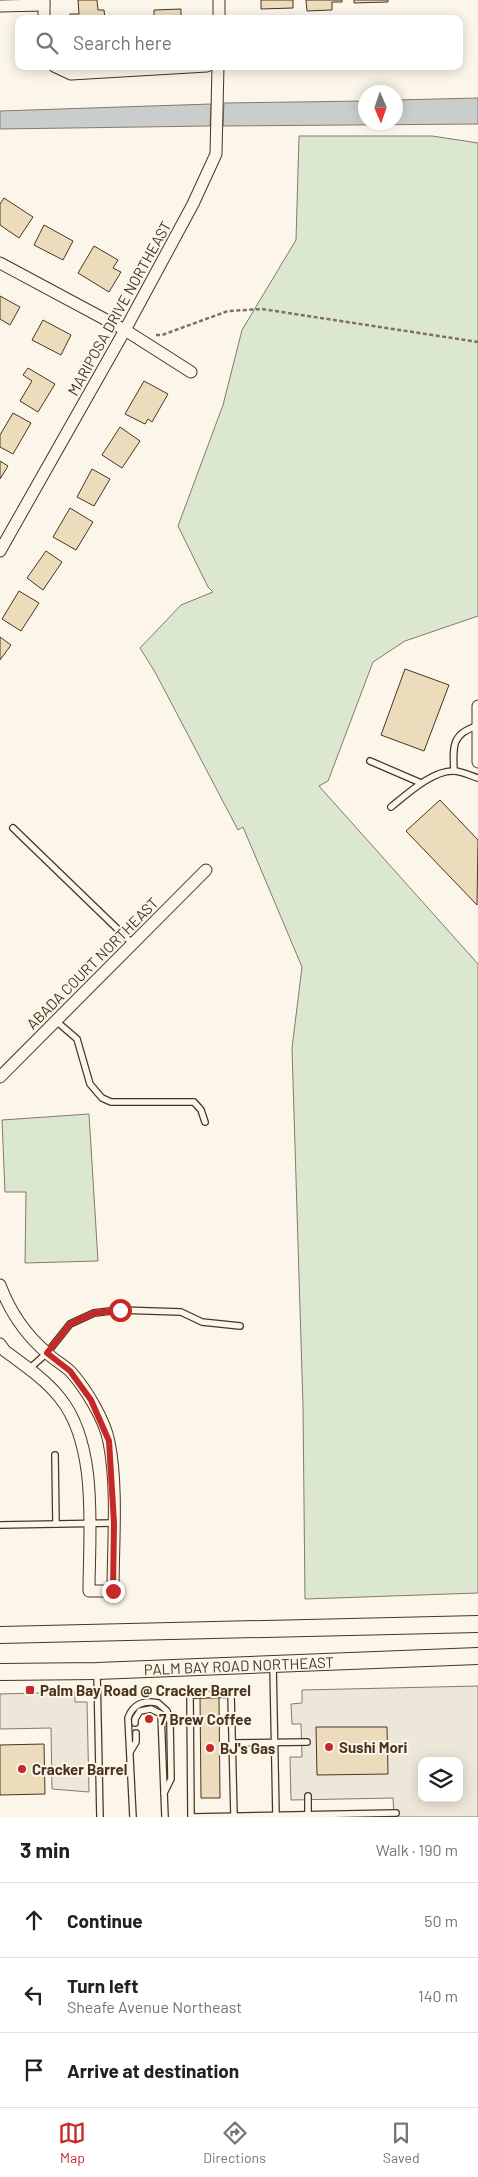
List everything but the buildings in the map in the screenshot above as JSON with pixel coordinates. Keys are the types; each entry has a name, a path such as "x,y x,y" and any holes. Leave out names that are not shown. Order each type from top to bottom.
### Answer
{"main road":[{"path":"0,1636 478,1624"},
{"name":"PALM BAY ROAD NORTHEAST","path":"0,1672 97,1671 478,1656"}],"street":[{"path":"219,15 220,0"},
{"path":"0,6 44,2 44,15"},
{"path":"62,70 71,74 139,70"},
{"name":"MARIPOSA DRIVE NORTHEAST","path":"0,550 125,330 193,204 216,154 218,70"},
{"path":"0,263 125,330 191,372"},
{"path":"478,706 478,762"},
{"name":"ABADA COURT NORTHEAST","path":"0,1077 206,870"},
{"path":"0,1285 8,1307 24,1330 47,1353 70,1371 91,1400 109,1441 114,1523 113,1591 90,1591 89,1523 85,1456 75,1423 60,1398 5,1351 0,1344"}],"lane":[{"path":"454,771 453,752 456,740 460,733 477,726"},
{"path":"370,762 421,783"},
{"path":"391,807 421,783 454,771 478,778"},
{"path":"13,828 132,943"},
{"path":"55,1020 77,1039 90,1084 102,1098 111,1102 194,1102 201,1110 205,1122"},
{"path":"29,1370 47,1353 70,1324 94,1313 120,1310 181,1312 202,1322 240,1326"},
{"path":"55,1456 56,1524"},
{"path":"0,1525 114,1523"},
{"path":"273,1663 276,1815"},
{"path":"97,1671 100,1817"},
{"path":"234,1816 231,1694 190,1695 192,1817 396,1813"},
{"path":"133,1817 127,1725 130,1712 139,1704 158,1703 167,1711 170,1722 172,1779 164,1793"},
{"path":"135,1723 135,1719 140,1711 151,1709 160,1714 165,1817"},
{"path":"130,1752 136,1742 136,1733"},
{"path":"232,1743 307,1742"},
{"path":"308,1796 308,1815"}],"path":[{"path":"152,334 162,336 228,311 262,309 478,342"}],"green space":[{"path":"299,136 432,136 478,143 478,616 405,641 373,662 328,781 319,786 478,964 478,1593 305,1599 303,1406 292,1048 302,967 243,827 238,830 155,672 140,648 181,605 213,592 208,587 178,526 223,405 242,330 296,240"},
{"path":"89,1114 98,1261 25,1263 26,1192 5,1192 2,1120"}],"shaded area":[{"path":"478,98 478,124 403,125 403,100"},
{"path":"358,101 358,125 223,126 224,103"},
{"path":"211,104 210,126 0,129 0,111"},
{"path":"478,1686 478,1817 394,1817 393,1798 291,1800 290,1757 302,1757 301,1724 292,1724 291,1704 302,1703 302,1690"},
{"path":"75,1692 75,1702 87,1702 89,1792 52,1789 51,1728 0,1729 0,1694"}],"place":[{"name":"Palm Bay Road @ Cracker Barrel","path":"30,1690"},
{"name":"7 Brew Coffee","path":"149,1719"},
{"name":"Sushi Mori","path":"329,1747"},
{"name":"BJ's Gas","path":"210,1748"},
{"name":"Cracker Barrel","path":"22,1769"}],"route":[{"path":"113,1591 114,1523 109,1441 91,1400 70,1371 47,1353 70,1324 94,1313 120,1310"}]}
